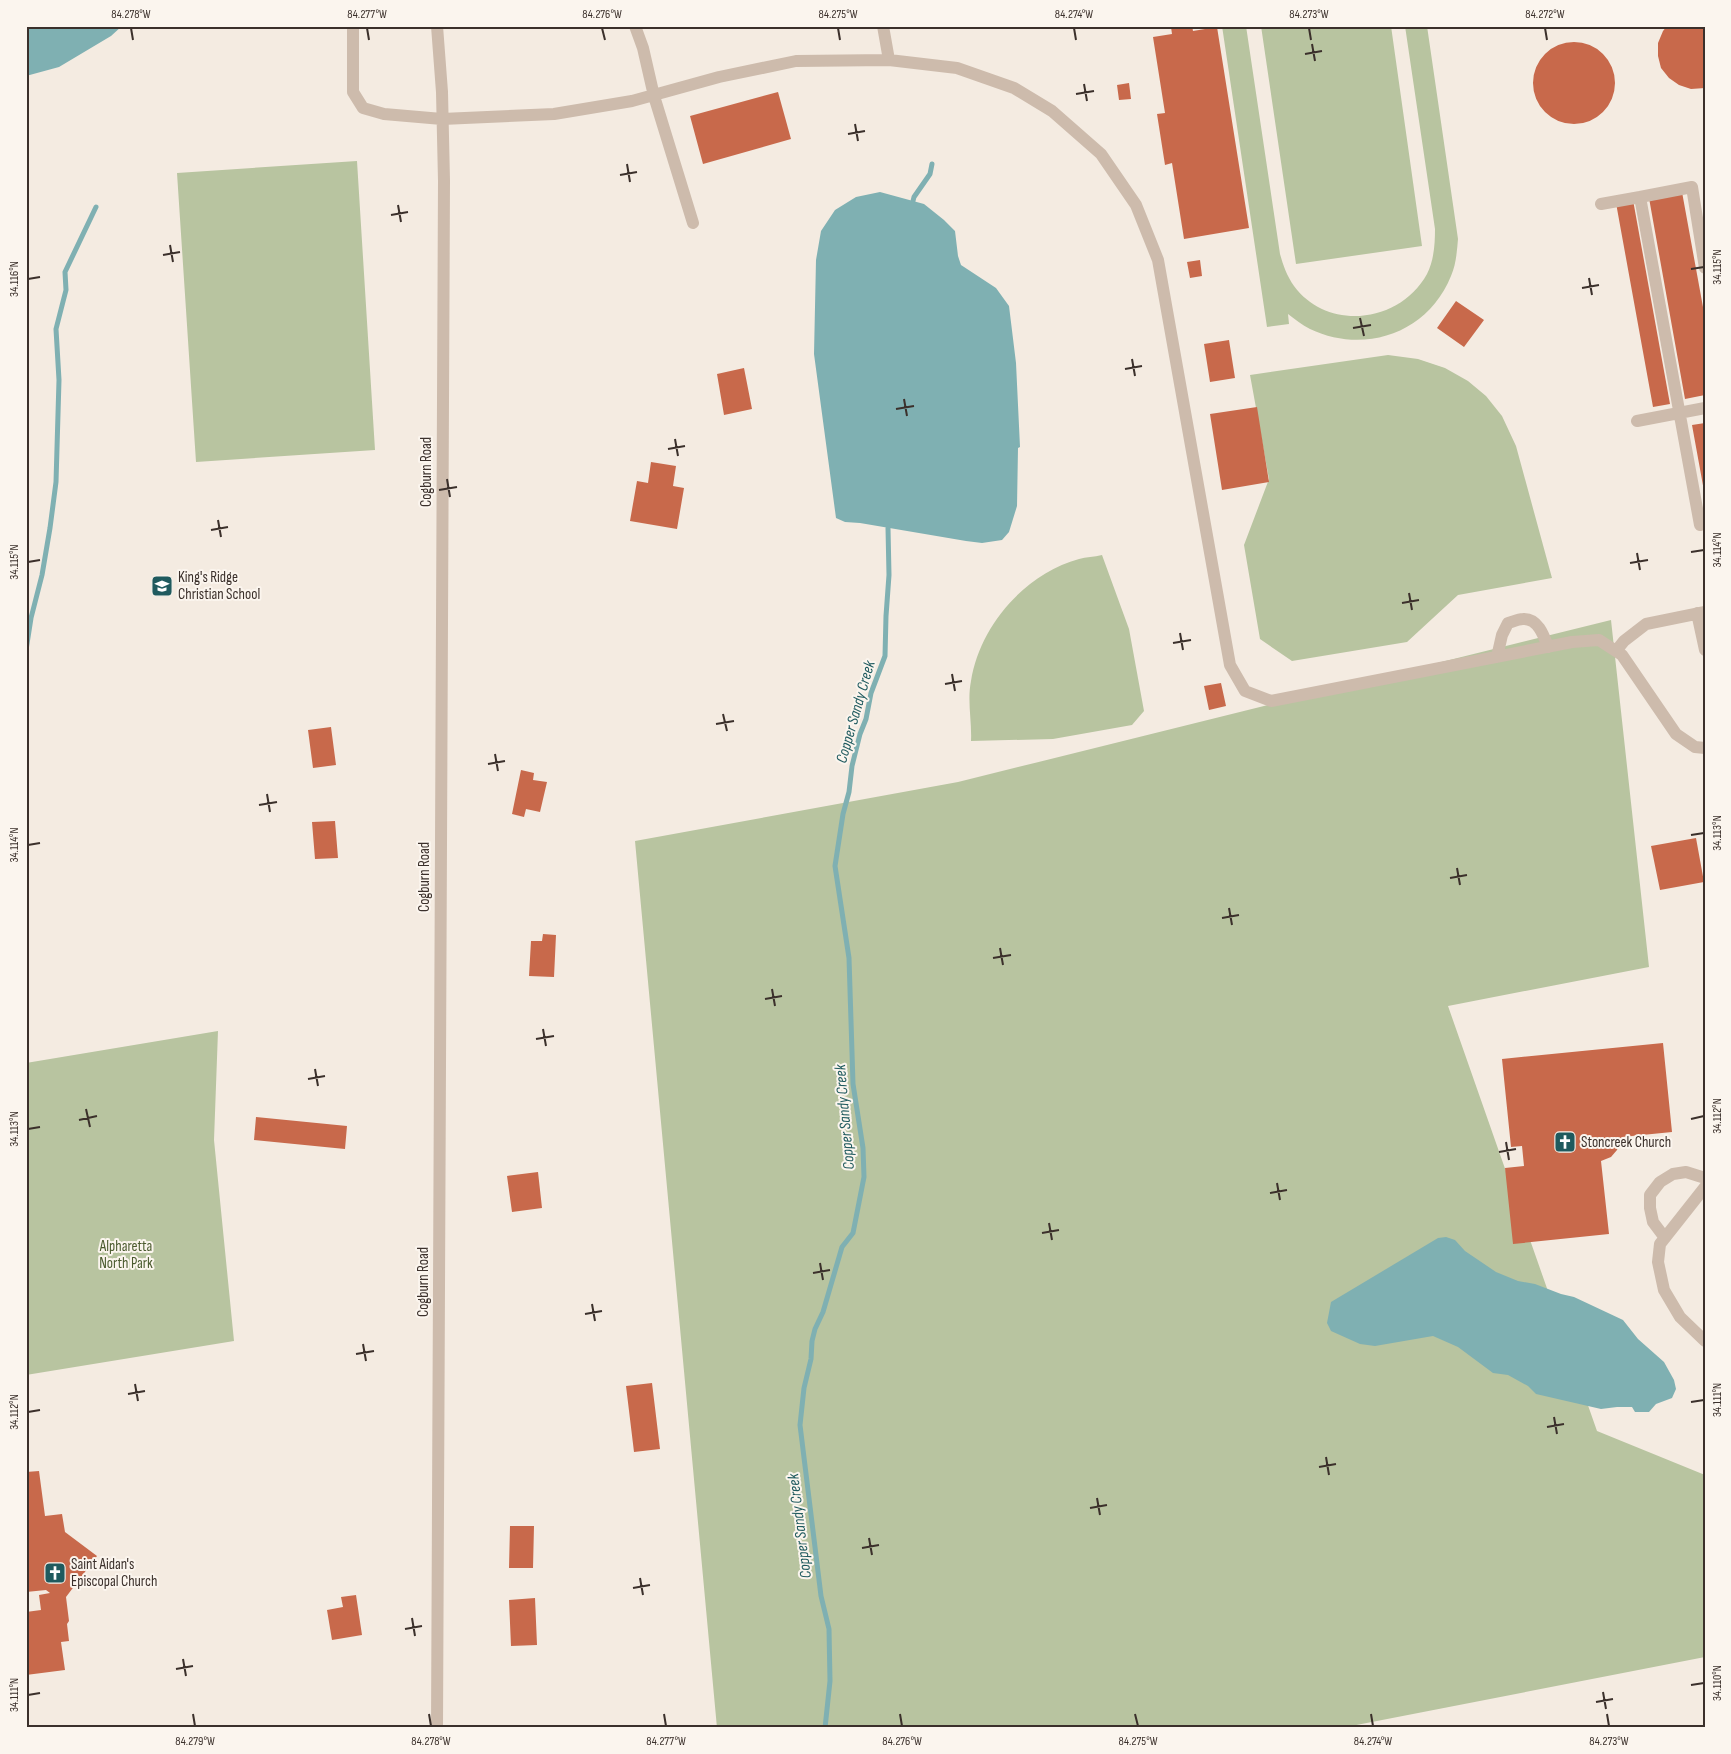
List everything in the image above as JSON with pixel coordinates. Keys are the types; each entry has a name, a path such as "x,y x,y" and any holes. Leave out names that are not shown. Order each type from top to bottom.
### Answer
{"street":[{"path":"353,26 353,92 363,108 384,114 442,119 554,114 632,102 719,78 796,61 889,60 957,68 1014,88 1052,111 1101,154 1136,205 1158,260 1230,665 1245,691 1271,701 1572,642 1599,640 1622,655 1676,734 1695,747 1705,748"},
{"name":"Cogburn Road","path":"437,26 444,191 437,1728"},
{"path":"635,26 643,48 654,96 693,223"},
{"path":"883,26 889,60"},
{"path":"1601,204 1692,188 1705,268"},
{"path":"1640,198 1700,525"},
{"path":"1637,421 1705,408"},
{"path":"1616,651 1624,641 1646,624 1701,612 1705,650"},
{"path":"1497,657 1502,635 1508,623 1524,618 1533,622 1542,631 1548,647"},
{"path":"1665,1238 1653,1222 1650,1195 1660,1182 1673,1174 1686,1172 1705,1178"},
{"path":"1705,1187 1660,1244 1658,1262 1664,1290 1680,1317 1705,1341"}],"green space":[{"path":"1222,26 1246,26 1280,254 1287,274 1294,286 1308,301 1325,310 1344,315 1363,316 1382,311 1400,303 1415,290 1427,274 1433,258 1435,229 1405,26 1427,26 1458,239 1453,272 1441,296 1427,312 1411,325 1392,334 1373,339 1352,340 1331,337 1310,329 1288,314 1289,324 1267,327"},
{"path":"1261,26 1391,26 1422,246 1296,264"},
{"path":"357,161 375,450 196,462 177,173"},
{"path":"1388,355 1418,359 1445,368 1468,381 1486,396 1502,416 1516,446 1552,578 1458,595 1407,642 1292,661 1260,639 1244,545 1269,479 1250,375"},
{"path":"1102,555 1129,629 1144,711 1132,725 1053,739 971,741 969,696 971,681 976,660 984,640 995,622 1023,589 1041,577 1059,566 1079,559"},
{"path":"1611,620 1649,967 1448,1006 1597,1431 1705,1475 1705,1657 1341,1728 717,1728 635,841 958,782"},
{"name":"Alpharetta North Park","path":"218,1031 214,1140 234,1341 26,1375 26,1063"}],"water":[{"path":"26,26 122,26 111,36 59,67 26,76"},
{"path":"880,192 924,204 944,220 955,231 961,265 996,288 1009,306 1016,363 1020,447 1018,448 1017,506 1009,532 1002,540 982,543 966,541 845,522 836,518 814,354 816,260 821,231 835,210 856,197"},
{"path":"1446,1237 1455,1240 1465,1251 1496,1272 1518,1281 1535,1284 1574,1297 1623,1320 1638,1339 1664,1362 1674,1380 1676,1389 1672,1398 1656,1404 1649,1412 1635,1412 1632,1407 1601,1409 1536,1394 1528,1386 1508,1375 1493,1373 1458,1347 1433,1336 1375,1346 1360,1344 1331,1331 1327,1323 1331,1302 1438,1238"}],"building":[{"path":"1192,26 1193,31 1217,27 1249,228 1184,239 1172,163 1165,165 1157,114 1165,113 1153,37 1172,34 1171,27"},
{"path":"1667,26 1705,26 1705,88 1691,89 1679,85 1669,78 1661,68 1658,56 1658,43"},
{"path":"1574,42 1590,45 1603,54 1612,67 1615,83 1612,99 1603,112 1590,121 1574,124 1558,121 1545,112 1536,99 1533,83 1536,67 1545,54 1558,45"},
{"path":"1129,83 1131,99 1119,100 1117,85"},
{"path":"778,92 791,139 703,164 690,116"},
{"path":"1682,192 1705,318 1705,395 1685,399 1649,198"},
{"path":"1633,200 1670,404 1653,407 1616,203"},
{"path":"1200,260 1202,276 1190,278 1187,262"},
{"path":"1456,301 1484,320 1464,347 1437,328"},
{"path":"1229,340 1235,378 1210,382 1204,344"},
{"path":"744,368 752,409 724,415 717,374"},
{"path":"1257,407 1269,482 1222,490 1210,414"},
{"path":"1705,423 1705,491 1704,491 1692,425"},
{"path":"651,462 676,466 673,486 684,488 677,529 630,521 637,481 648,483"},
{"path":"1221,683 1226,706 1209,710 1204,686"},
{"path":"331,727 336,765 313,768 308,730"},
{"path":"521,770 534,773 533,780 547,782 540,812 526,809 524,817 512,814"},
{"path":"335,821 338,858 315,859 312,822"},
{"path":"1696,838 1704,882 1660,890 1651,846"},
{"path":"543,934 556,935 554,977 529,976 531,941 542,941"},
{"name":"Stoncreek Church","path":"1663,1043 1672,1132 1622,1137 1617,1150 1611,1157 1601,1161 1609,1234 1513,1244 1505,1168 1524,1166 1522,1146 1511,1147 1502,1059"},
{"path":"256,1117 347,1126 345,1149 254,1140"},
{"path":"538,1172 542,1208 512,1212 507,1176"},
{"path":"652,1383 660,1449 634,1452 626,1386"},
{"name":"Saint Aidan's Episcopal Church","path":"39,1471 45,1516 62,1514 65,1532 97,1556 66,1597 69,1641 61,1642 65,1670 26,1675 26,1612 41,1610 39,1595 50,1593 46,1590 26,1592 26,1472"},
{"path":"510,1526 534,1526 533,1568 509,1568"},
{"path":"356,1595 362,1635 332,1640 327,1610 343,1607 341,1597"},
{"path":"535,1598 537,1645 511,1646 509,1600"}],"waterway":[{"name":"Copper Sandy Creek","path":"913,201 930,174 932,164"},
{"path":"26,650 31,618 42,575 56,482 59,380 56,329 66,290 65,272 96,207"},
{"name":"Copper Sandy Creek","path":"825,1728 830,1681 829,1629 821,1596 800,1425 804,1388 811,1359 815,1329 823,1312 842,1247 853,1233 864,1177 863,1148 853,1084 849,958 835,866 852,766 866,719 871,693 885,656 889,575 888,528"}],"place":[{"name":"King's Ridge Christian School","path":"162,586"},
{"name":"Stoncreek Church","path":"1565,1142"},
{"name":"Saint Aidan's Episcopal Church","path":"55,1573"}]}
